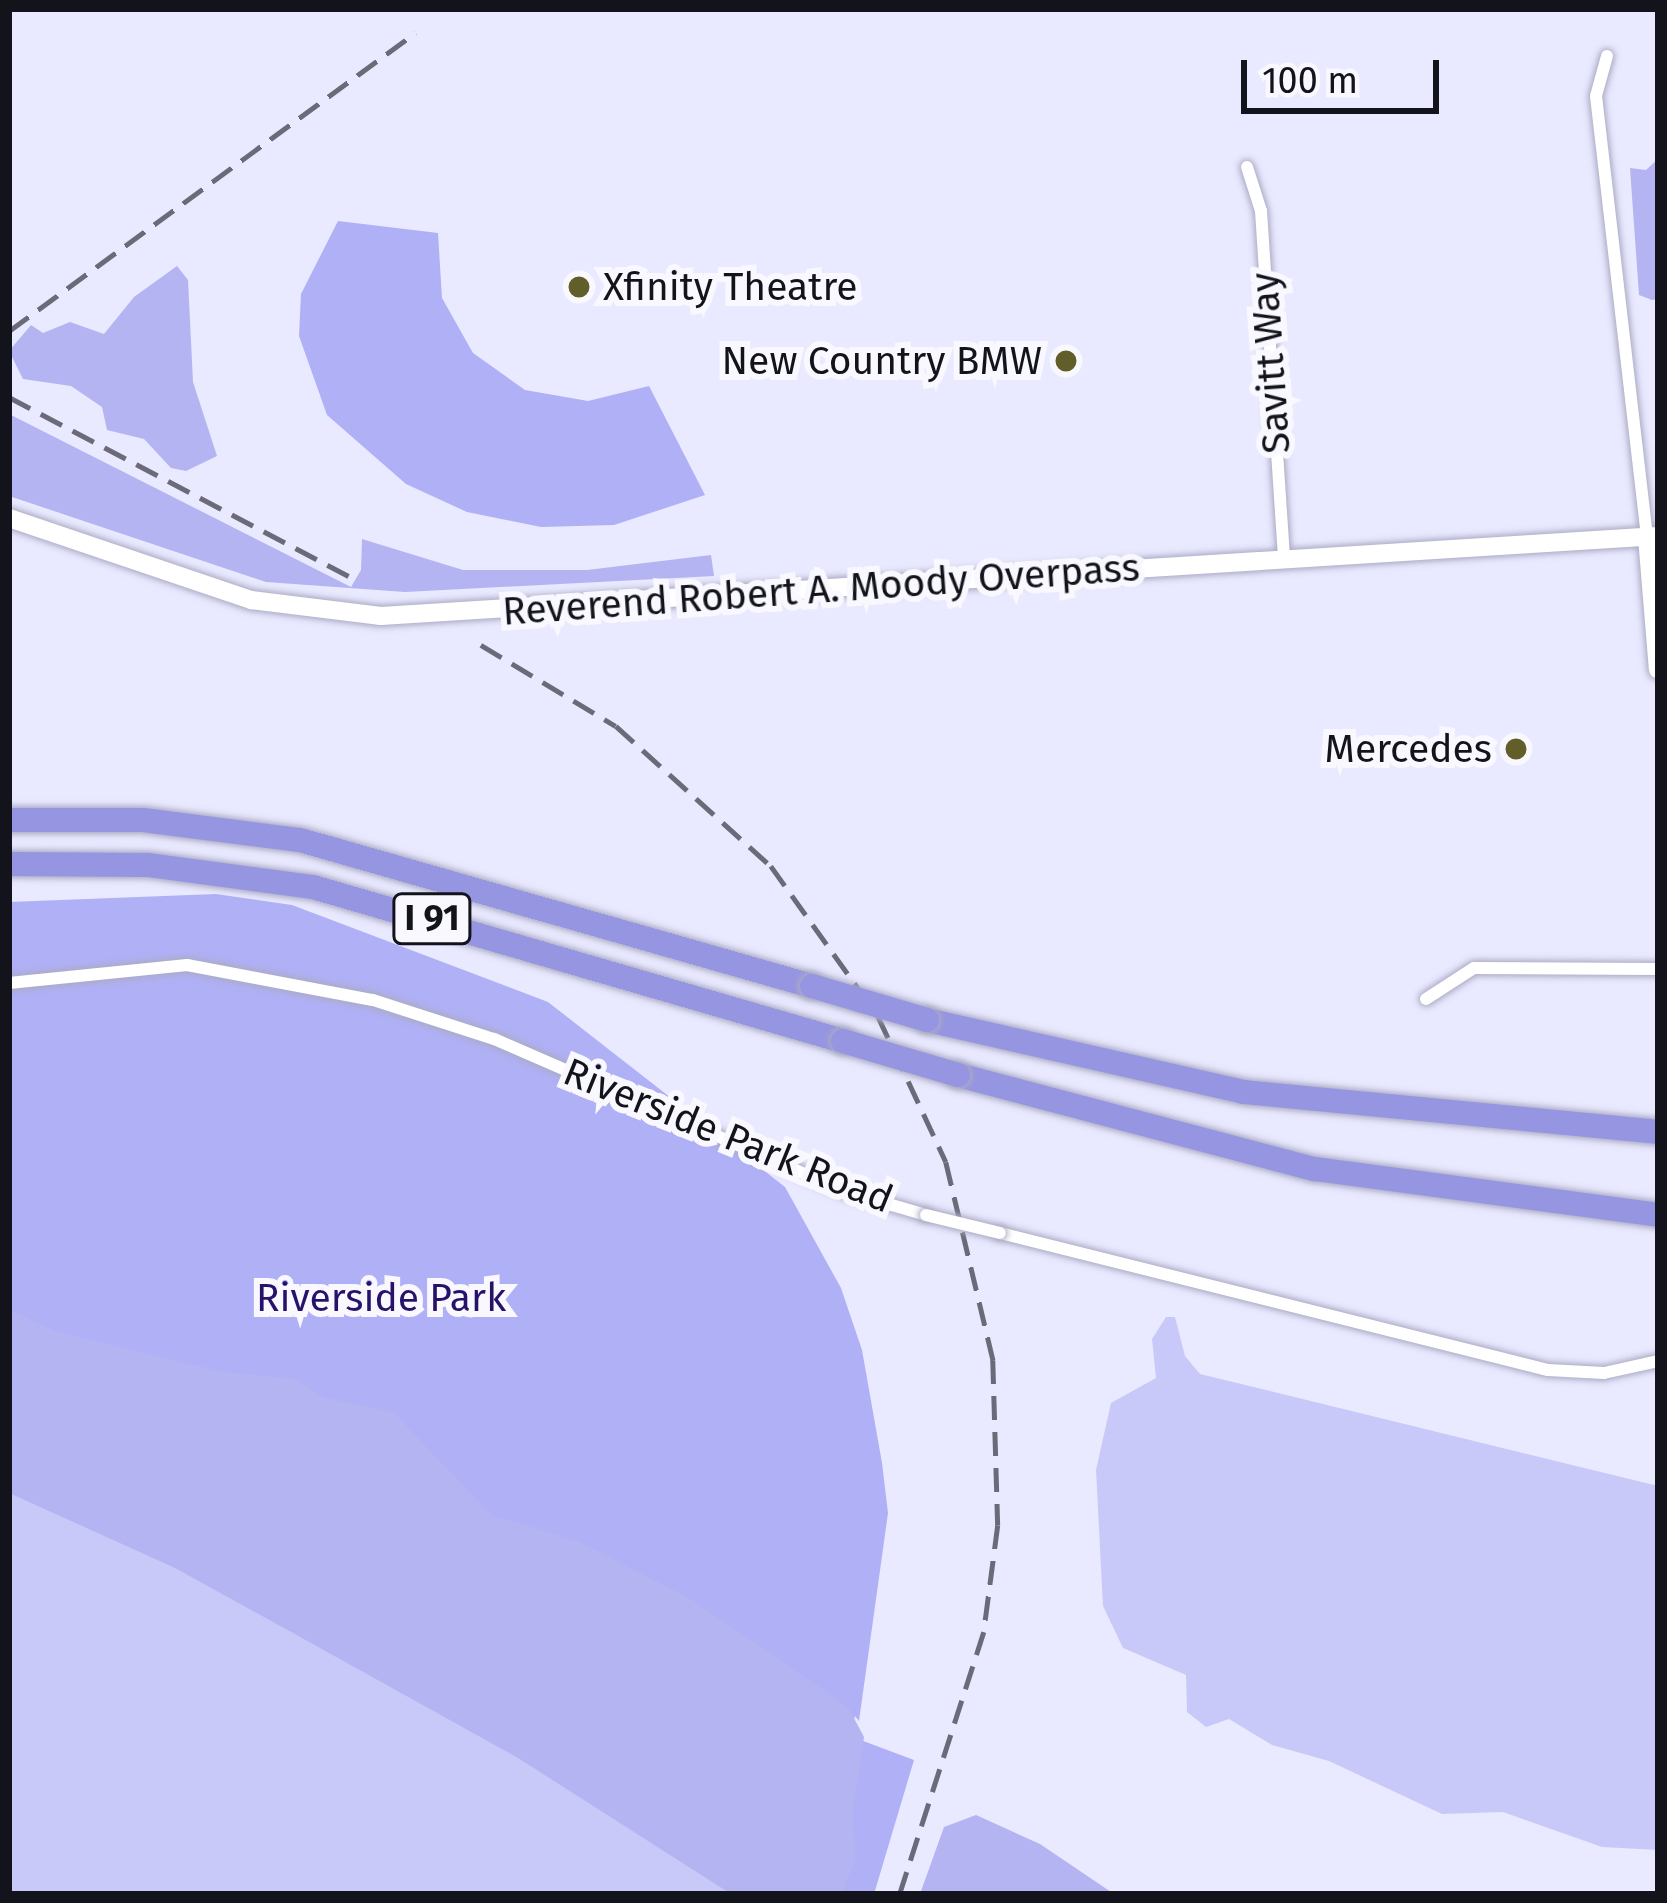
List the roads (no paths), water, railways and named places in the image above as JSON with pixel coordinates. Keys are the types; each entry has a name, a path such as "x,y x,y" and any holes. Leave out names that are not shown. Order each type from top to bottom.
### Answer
{"highway":[{"name":"I 91","path":"9,820 143,820 300,839 927,1020 1244,1092 1658,1132"},
{"name":"I 91","path":"9,864 148,865 314,887 958,1075 1273,1160 1477,1196 1658,1215"}],"main road":[{"name":"Reverend Robert A. Moody Overpass","path":"9,518 225,593 354,616 1652,536"},
{"path":"1652,536 1658,670"}],"street":[{"path":"1607,56 1597,104 1652,536"},
{"name":"Savitt Way","path":"1247,167 1261,211 1284,560"},
{"name":"Riverside Park Road","path":"9,983 166,964 354,995 494,1039 825,1184 926,1215 1548,1370 1604,1372 1658,1361"},
{"path":"1426,999 1459,972 1497,965 1658,969"}],"railway":[{"path":"9,331 415,33"},
{"path":"9,397 349,576"},
{"path":"481,645 616,726 771,866 878,1016 946,1162 993,1360 998,1525 984,1632 900,1894"}],"place":[{"name":"Xfinity Theatre","path":"579,287"},
{"name":"New Country BMW","path":"1066,361"},
{"name":"Mercedes","path":"1516,749"}],"park label":[{"name":"Riverside Park","path":"381,1298"}]}
